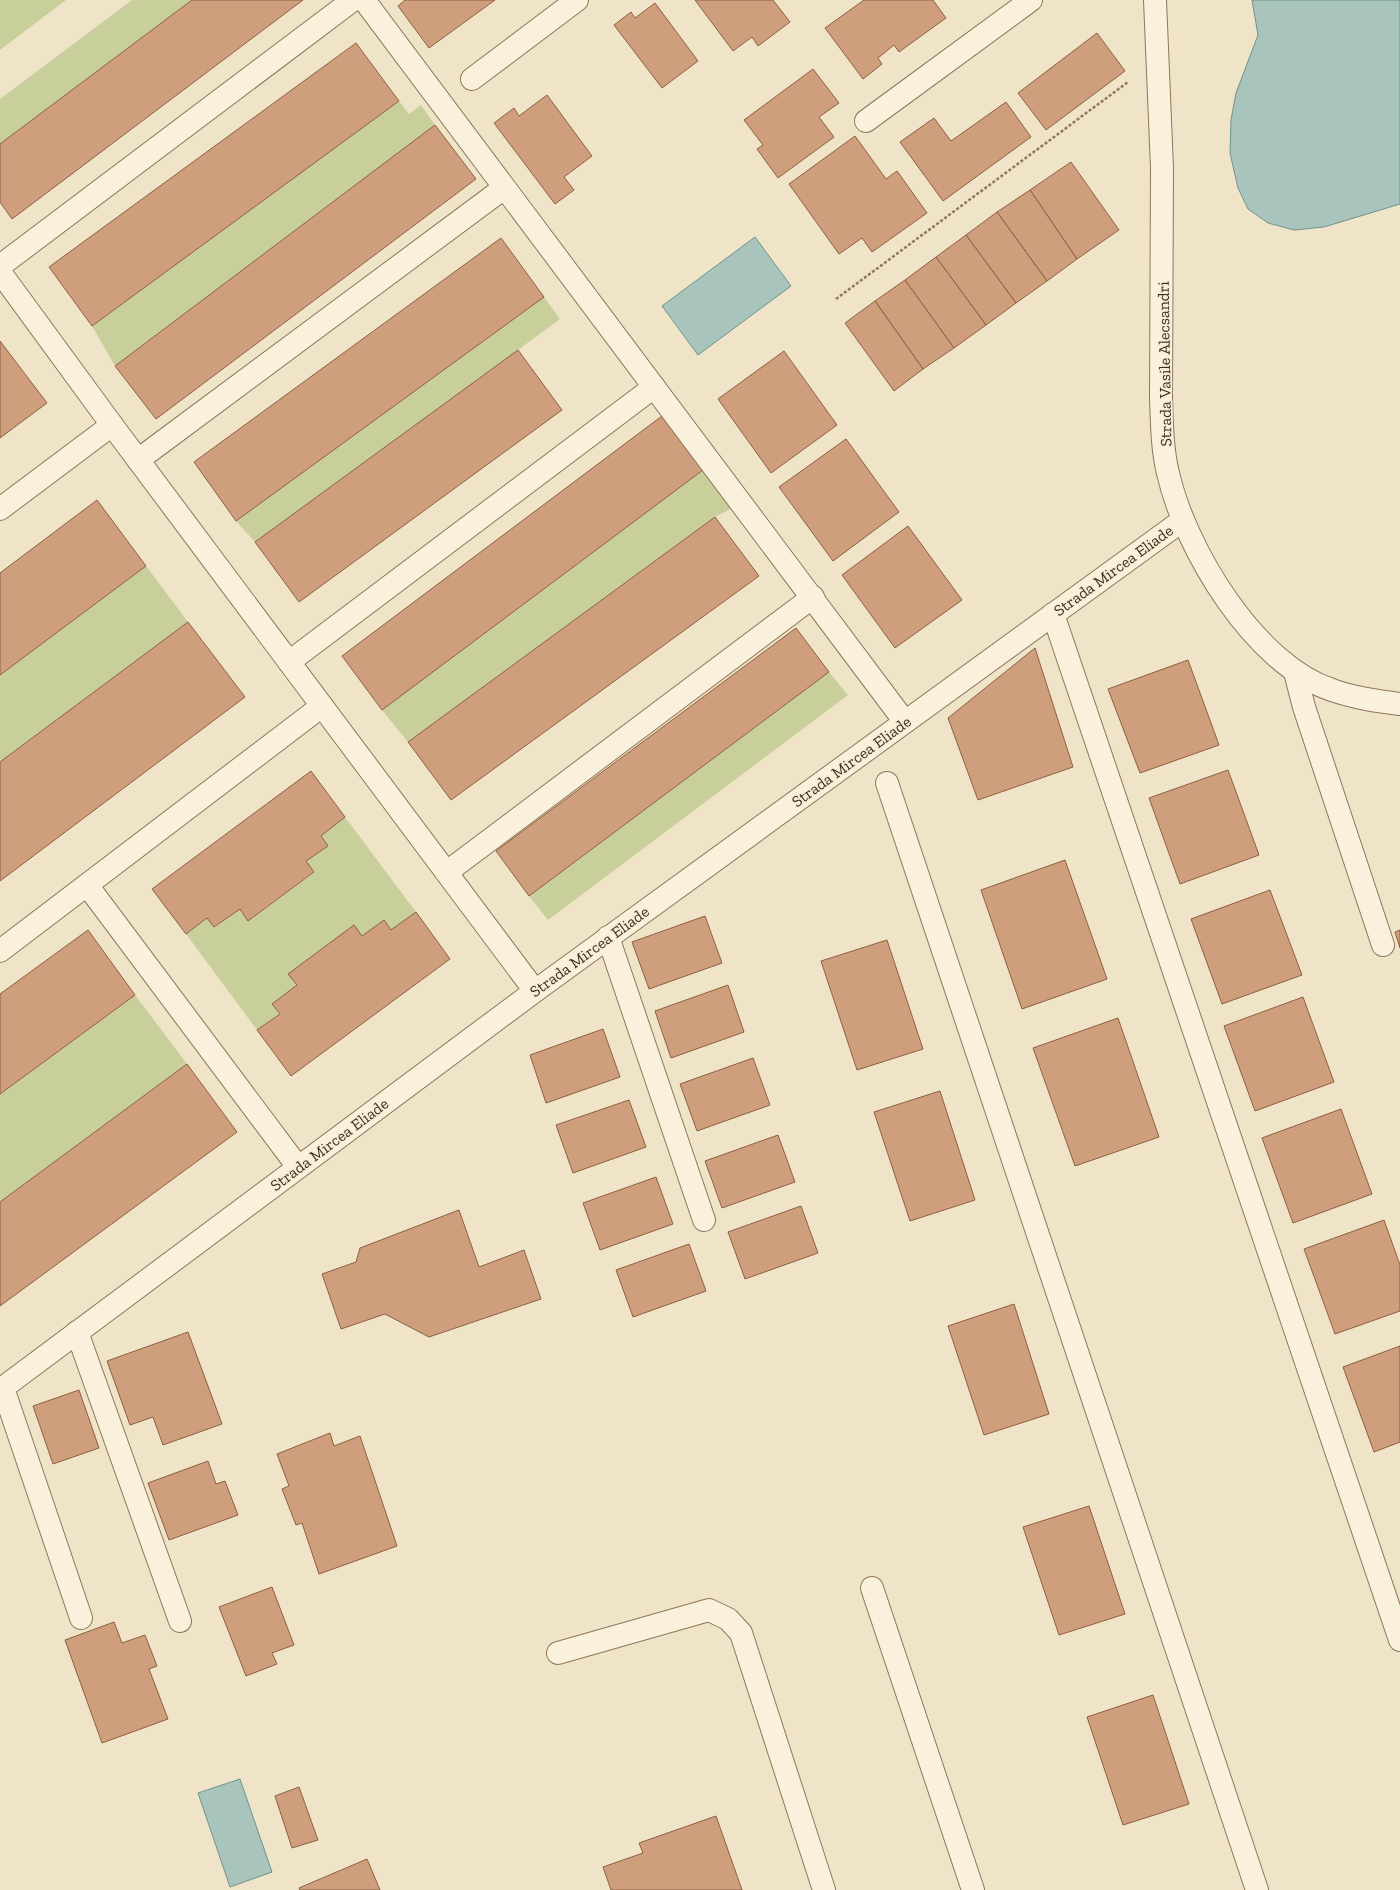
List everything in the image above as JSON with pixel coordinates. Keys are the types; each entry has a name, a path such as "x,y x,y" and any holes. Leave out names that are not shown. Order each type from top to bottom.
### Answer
{"street":[{"path":"0,266 353,0"},
{"path":"364,0 813,597 905,722"},
{"path":"472,78 577,0"},
{"path":"866,121 1031,0"},
{"name":"Strada Vasile Alecsandri","path":"1155,0 1162,168 1161,398 1163,435 1168,473 1183,520 1201,556 1235,611 1267,648 1295,672 1331,690 1376,701 1400,704"},
{"path":"138,460 504,188"},
{"path":"0,272 138,460 535,991"},
{"path":"289,662 654,387"},
{"path":"0,510 112,425"},
{"name":"Strada Mircea Eliade","path":"1,1389 608,937 1183,520"},
{"path":"447,872 813,597"},
{"path":"1052,614 1400,1640"},
{"path":"1295,672 1304,707 1383,945"},
{"path":"0,951 322,706"},
{"path":"887,783 1257,1890"},
{"path":"88,885 298,1167"},
{"path":"608,937 704,1220"},
{"path":"76,1332 180,1621"},
{"path":"1,1389 81,1618"},
{"path":"872,1588 973,1890"},
{"path":"558,1652 709,1610 728,1619 741,1633 824,1890"}],"path":[{"path":"836,299 1127,82 1158,80"}],"green space":[{"path":"0,0 66,0 0,50"},
{"path":"132,0 192,0 0,144 0,99"},
{"path":"399,101 409,114 421,105 435,125 115,366 92,326"},
{"path":"544,297 560,319 255,542 236,521"},
{"path":"703,470 731,509 715,517 408,742 382,710"},
{"path":"146,566 188,622 0,762 0,675"},
{"path":"829,672 848,695 548,920 529,896"},
{"path":"345,817 416,912 391,930 384,920 362,936 289,974 297,985 273,1004 279,1014 257,1030 186,934 207,918 215,927 240,909 249,921 314,873 306,861 328,846 321,836"},
{"path":"135,995 187,1064 0,1202 0,1094"}],"water":[{"path":"1252,0 1400,0 1400,204 1324,227 1294,230 1268,223 1248,209 1238,188 1230,153 1231,120 1236,93 1258,35"},
{"path":"755,237 791,286 698,355 662,306"},
{"path":"240,1779 272,1872 230,1887 198,1793"}],"building":[{"path":"192,0 303,0 12,219 0,202 0,144"},
{"path":"405,0 495,0 429,48 398,6"},
{"path":"695,0 773,0 790,22 758,46 752,37 733,51"},
{"path":"864,0 933,0 946,18 899,52 894,45 878,58 882,64 863,79 825,28"},
{"path":"655,3 698,61 662,88 614,25 631,12 635,18"},
{"path":"1097,33 1125,71 1046,130 1018,93"},
{"path":"356,43 399,101 92,326 49,267"},
{"path":"813,69 839,103 819,117 834,137 778,178 757,149 763,145 744,120"},
{"path":"547,95 592,156 564,177 574,190 555,204 494,123 514,108 519,116"},
{"path":"1006,102 1031,137 943,201 900,142 934,118 951,141"},
{"path":"435,125 476,179 156,419 115,366"},
{"path":"855,136 886,179 897,171 927,213 872,252 862,238 839,254 789,184"},
{"path":"1071,162 1119,230 1077,259 1030,190"},
{"path":"1030,190 1077,259 1047,281 997,212"},
{"path":"997,212 1047,281 1016,303 966,235"},
{"path":"966,235 1016,303 986,325 936,257"},
{"path":"501,238 544,297 236,521 194,462"},
{"path":"936,257 986,325 954,348 905,280"},
{"path":"905,280 954,348 923,369 875,301"},
{"path":"875,301 923,369 894,391 845,323"},
{"path":"0,341 47,403 0,438"},
{"path":"518,350 562,410 299,602 255,542"},
{"path":"784,351 837,425 771,473 718,399"},
{"path":"662,416 703,470 382,710 342,656"},
{"path":"846,439 899,512 833,561 779,487"},
{"path":"97,500 146,566 0,675 0,573"},
{"path":"715,517 759,576 451,800 408,742"},
{"path":"908,526 962,600 895,648 842,575"},
{"path":"188,622 245,697 0,881 0,762"},
{"path":"796,628 829,672 529,896 496,851"},
{"path":"1035,648 1073,767 978,800 948,718"},
{"path":"1188,660 1219,745 1140,773 1108,689"},
{"path":"1228,770 1259,855 1180,884 1149,798"},
{"path":"311,771 345,817 321,836 328,846 306,861 314,872 248,921 240,909 214,927 207,918 186,934 152,889"},
{"path":"1065,860 1107,979 1022,1009 981,890"},
{"path":"1270,890 1302,975 1222,1004 1191,919"},
{"path":"416,912 450,959 291,1076 257,1030 280,1014 272,1004 297,985 288,974 354,925 362,936 384,920 391,930"},
{"path":"705,916 722,963 649,989 632,942"},
{"path":"88,930 135,995 0,1094 0,994"},
{"path":"1400,930 1400,948 1395,932"},
{"path":"887,940 923,1049 857,1070 821,961"},
{"path":"728,985 744,1032 671,1058 655,1011"},
{"path":"1303,997 1334,1082 1255,1111 1224,1026"},
{"path":"1118,1018 1159,1137 1075,1166 1033,1048"},
{"path":"603,1029 620,1077 546,1103 530,1055"},
{"path":"753,1058 770,1105 697,1131 680,1084"},
{"path":"187,1064 237,1132 0,1306 0,1202"},
{"path":"940,1091 975,1200 910,1221 874,1112"},
{"path":"629,1100 646,1147 573,1173 556,1125"},
{"path":"1341,1109 1372,1194 1293,1223 1262,1138"},
{"path":"778,1135 795,1182 722,1208 705,1161"},
{"path":"656,1177 673,1224 600,1250 583,1203"},
{"path":"801,1206 818,1253 745,1279 728,1232"},
{"path":"459,1210 479,1267 524,1250 541,1299 429,1337 385,1314 341,1329 322,1274 356,1262 360,1248"},
{"path":"1384,1220 1400,1265 1400,1311 1335,1334 1304,1249"},
{"path":"689,1244 706,1291 633,1317 616,1270"},
{"path":"1014,1304 1049,1414 984,1435 948,1326"},
{"path":"188,1332 222,1424 163,1445 153,1417 130,1425 107,1361"},
{"path":"1400,1346 1400,1442 1374,1452 1343,1367"},
{"path":"79,1390 99,1448 53,1464 33,1406"},
{"path":"330,1433 334,1446 360,1436 397,1546 319,1574 302,1523 296,1525 282,1489 289,1486 277,1454"},
{"path":"208,1461 216,1484 225,1481 238,1515 169,1540 148,1483"},
{"path":"1089,1506 1125,1614 1059,1635 1023,1527"},
{"path":"272,1587 294,1645 272,1653 277,1664 246,1676 219,1607"},
{"path":"114,1622 122,1643 145,1635 157,1666 149,1669 168,1719 102,1743 65,1640"},
{"path":"1153,1695 1189,1804 1123,1825 1087,1717"},
{"path":"299,1787 318,1840 292,1848 275,1796"},
{"path":"716,1816 742,1890 611,1890 603,1867 643,1853 639,1843"},
{"path":"367,1859 380,1890 300,1890 299,1888"}]}
